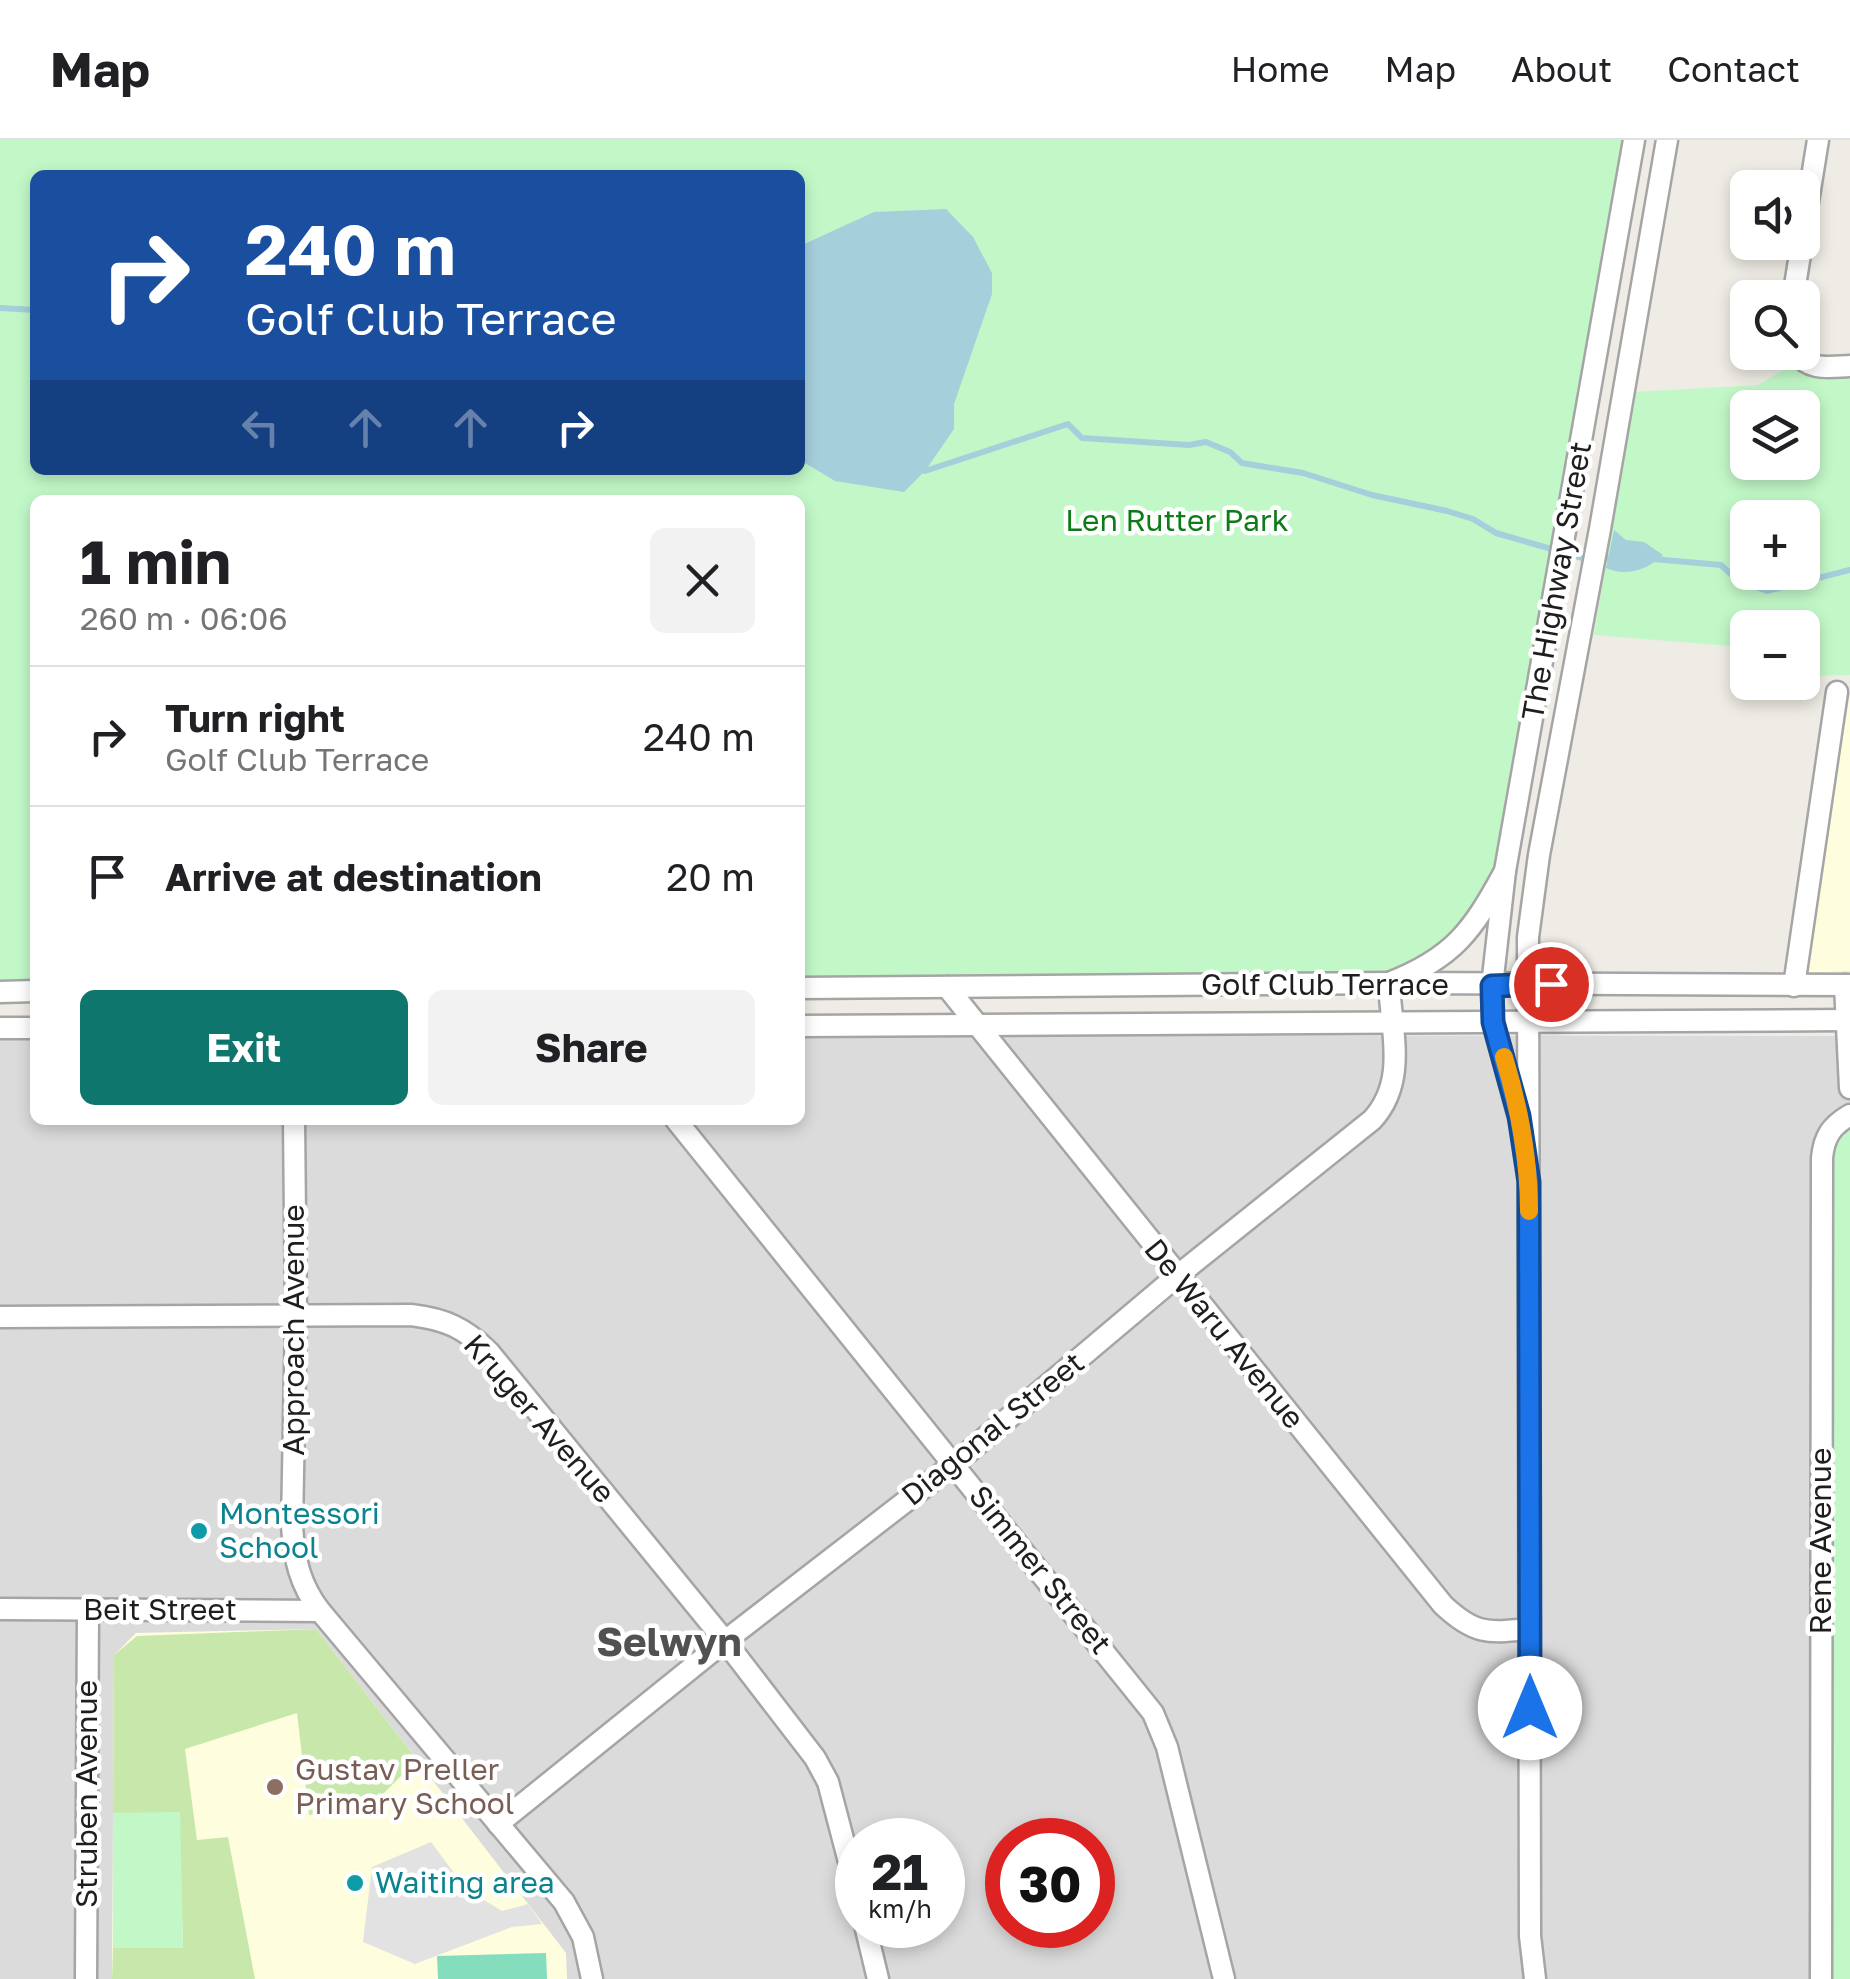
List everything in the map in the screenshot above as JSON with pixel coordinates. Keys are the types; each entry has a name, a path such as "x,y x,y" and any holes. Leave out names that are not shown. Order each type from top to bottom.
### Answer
{"street":[{"name":"The Highway Street","path":"1529,1182 1516,1102 1493,1022 1492,986 1505,871 1634,140"},
{"name":"The Highway Street","path":"1529,1182 1527,984 1533,890 1667,140"},
{"path":"1813,170 1818,140"},
{"path":"1820,368 1850,366"},
{"path":"1794,986 1836,692"},
{"path":"1389,983 1424,968 1456,945 1478,920 1505,871"},
{"name":"Golf Club Terrace","path":"805,988 1389,983 1848,985"},
{"name":"Diagonal Street","path":"498,1824 954,1464 1380,1111 1395,1080 1389,983"},
{"path":"1848,985 1850,1088"},
{"name":"De Waru Avenue","path":"946,986 1443,1605 1474,1630 1530,1629"},
{"path":"0,992 30,992"},
{"name":"Golf Club Terrace","path":"805,1026 1848,1020"},
{"path":"0,1028 30,1028"},
{"name":"Rene Avenue","path":"1821,1979 1822,1158 1831,1129 1850,1115"},
{"name":"Approach Avenue","path":"294,1125 293,1547 302,1584 320,1611 564,1902 586,1948 592,1979"},
{"name":"Simmer Street","path":"680,1125 1153,1713 1167,1747 1224,1979"},
{"path":"1529,1182 1530,1936 1535,1979"},
{"name":"Kruger Avenue","path":"0,1317 447,1320 474,1337 725,1641 823,1771 836,1818"},
{"name":"Beit Street","path":"0,1609 320,1611"},
{"name":"Struben Avenue","path":"86,1979 88,1610"},
{"path":"871,1948 878,1979"}],"shaded area":[{"path":"1850,694 1850,971 1803,973"},
{"path":"0,1034 30,1034 30,1125 805,1125 805,1035 1850,1036 1850,1979 0,1979"},
{"name":"Gustav Preller Primary School","path":"316,1629 566,1953 567,1979 112,1979 114,1655 136,1633"},
{"path":"431,1842 466,1889 502,1911 528,1904 542,1924 512,1927 415,1964 363,1942 372,1867"}],"green space":[{"name":"Len Rutter Park","path":"0,140 1627,140 1498,870 1472,916 1438,952 1390,972 805,977 805,495 30,495 30,980 0,980"},
{"path":"1820,368 1850,373 1850,675 1820,676 1820,610 1730,610 1730,646 1594,635 1634,392 1758,385 1783,370"},
{"path":"1850,1122 1850,1979 1828,1979 1830,1148"},
{"path":"316,1629 417,1760 369,1808 309,1815 297,1713 185,1749 197,1840 228,1837 255,1979 112,1979 113,1948 183,1948 179,1813 113,1813 114,1655 137,1636"},
{"path":"180,1812 183,1948 113,1948 113,1813"},
{"path":"546,1953 547,1979 438,1979 437,1956"}],"water":[{"path":"946,209 973,237 992,273 992,294 954,404 954,429 925,471 904,492 835,481 805,463 805,244 874,212"},
{"path":"1614,530 1626,540 1644,542 1663,555 1636,571 1606,568"}],"waterway":[{"path":"0,308 30,310"},
{"path":"925,471 1068,424 1082,438 1189,445 1206,442 1230,452 1242,463 1303,473 1372,495 1447,511 1473,519 1496,533 1586,559 1615,558"},
{"path":"1653,559 1721,565 1737,580 1767,591 1850,570"}],"slow traffic":[{"path":"1504,1057 1519,1116 1529,1182 1529,1211"}],"place":[{"name":"Montessori School","path":"199,1531"},
{"name":"Gustav Preller Primary School","path":"275,1787"},
{"name":"Waiting area","path":"355,1883"}],"district":[{"name":"Selwyn","path":"669,1642"}],"route":[{"path":"1530,1708 1529,1182 1519,1116 1493,1022 1492,986 1551,984"}]}
